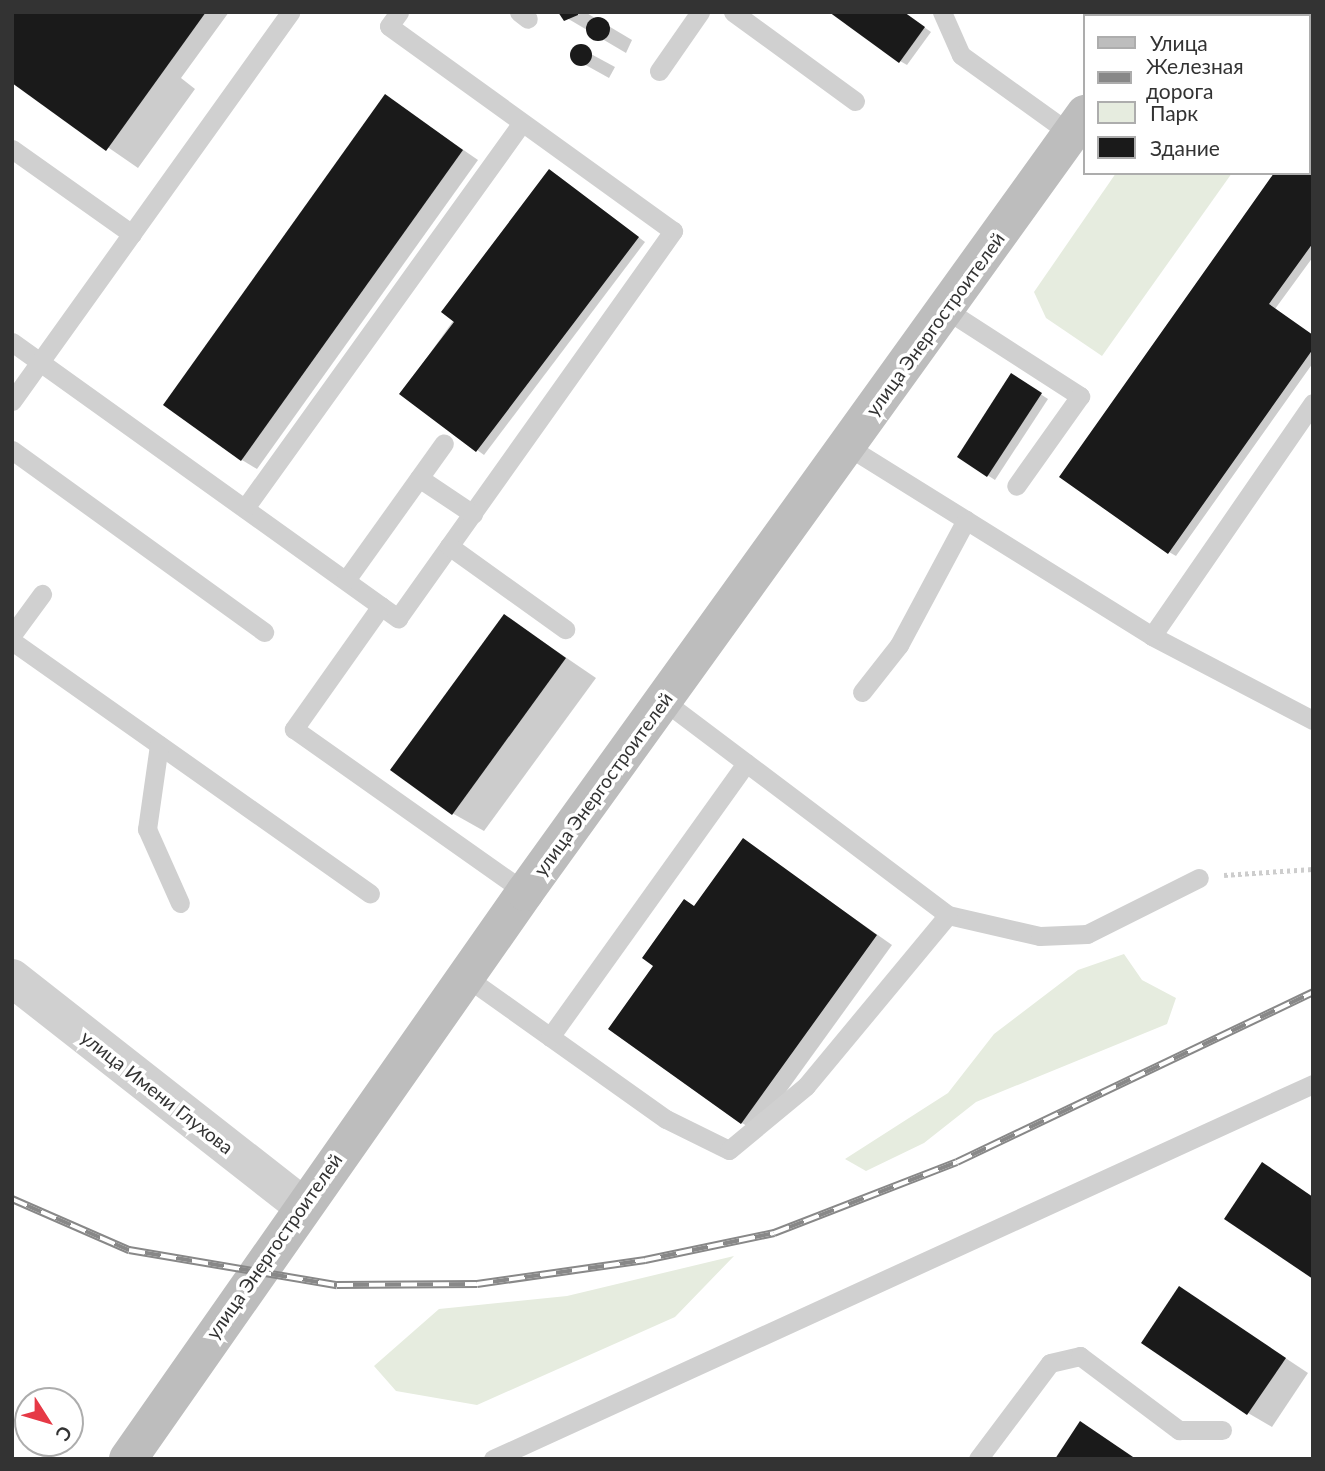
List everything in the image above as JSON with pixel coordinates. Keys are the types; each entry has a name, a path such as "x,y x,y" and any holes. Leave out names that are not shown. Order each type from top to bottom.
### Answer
{"main road":[{"name":"улица Энергостроителей","path":"128,1459 303,1205 525,892 1078,124"}],"street":[{"name":"улица Имени Глухова","path":"12,978 303,1205"}],"lane":[{"path":"12,401 289,12"},
{"path":"12,342 398,618 674,232 388,26 398,12"},
{"path":"659,71 700,12"},
{"path":"733,12 855,101"},
{"path":"942,12 961,55 1078,124"},
{"path":"245,508 522,122"},
{"path":"12,149 132,234"},
{"path":"945,309 1080,396 1016,486"},
{"path":"1152,636 1313,403"},
{"path":"346,580 444,443"},
{"path":"847,446 1152,636 1313,720"},
{"path":"12,450 264,632"},
{"path":"419,478 473,514"},
{"path":"862,692 899,645 965,520"},
{"path":"450,546 565,629"},
{"path":"12,635 42,594"},
{"path":"381,606 294,729 525,892"},
{"path":"12,641 370,894"},
{"path":"664,701 948,915 1040,936 1087,934 1140,902 1199,878"},
{"path":"159,745 147,829 180,903"},
{"path":"550,1037 746,763"},
{"path":"466,977 666,1119 729,1150 807,1086 948,915"},
{"path":"493,1459 1313,1084"},
{"path":"978,1459 1050,1363 1080,1356 1179,1430 1222,1430"}],"path":[{"path":"1199,878 1313,869"}],"green space":[{"path":"1115,175 1231,175 1102,356 1046,318 1034,292"},
{"path":"1124,954 1142,980 1176,998 1167,1024 976,1102 924,1143 866,1171 845,1159 948,1093 994,1034 1078,970"},
{"path":"734,1256 675,1317 477,1405 396,1391 374,1366 439,1309 567,1296"}],"building":[{"path":"12,12 206,12 106,151 12,83"},
{"path":"558,12 578,12 578,15 564,21"},
{"path":"829,12 904,12 925,27 899,63"},
{"path":"598,17 606,21 610,29 606,37 598,41 590,37 586,29 590,21"},
{"path":"581,44 589,47 592,55 589,63 581,66 573,63 570,55 573,47"},
{"path":"385,94 463,150 241,461 163,405"},
{"path":"1313,119 1313,243 1269,304 1313,335 1313,349 1168,554 1059,477 1273,175 1311,175"},
{"path":"549,169 639,237 476,452 399,394 454,322 441,312"},
{"path":"1011,373 1042,393 987,477 957,457"},
{"path":"504,614 566,658 452,815 390,770"},
{"path":"743,838 877,935 741,1124 608,1029 653,966 642,958 684,899 694,906"},
{"path":"1262,1162 1313,1197 1313,1279 1224,1219"},
{"path":"1179,1286 1286,1358 1247,1415 1141,1343"},
{"path":"1080,1421 1136,1459 1055,1459"}],"railway":[{"path":"12,1199 129,1250 337,1285 477,1284 645,1260 774,1233 957,1162 1313,992"}]}
